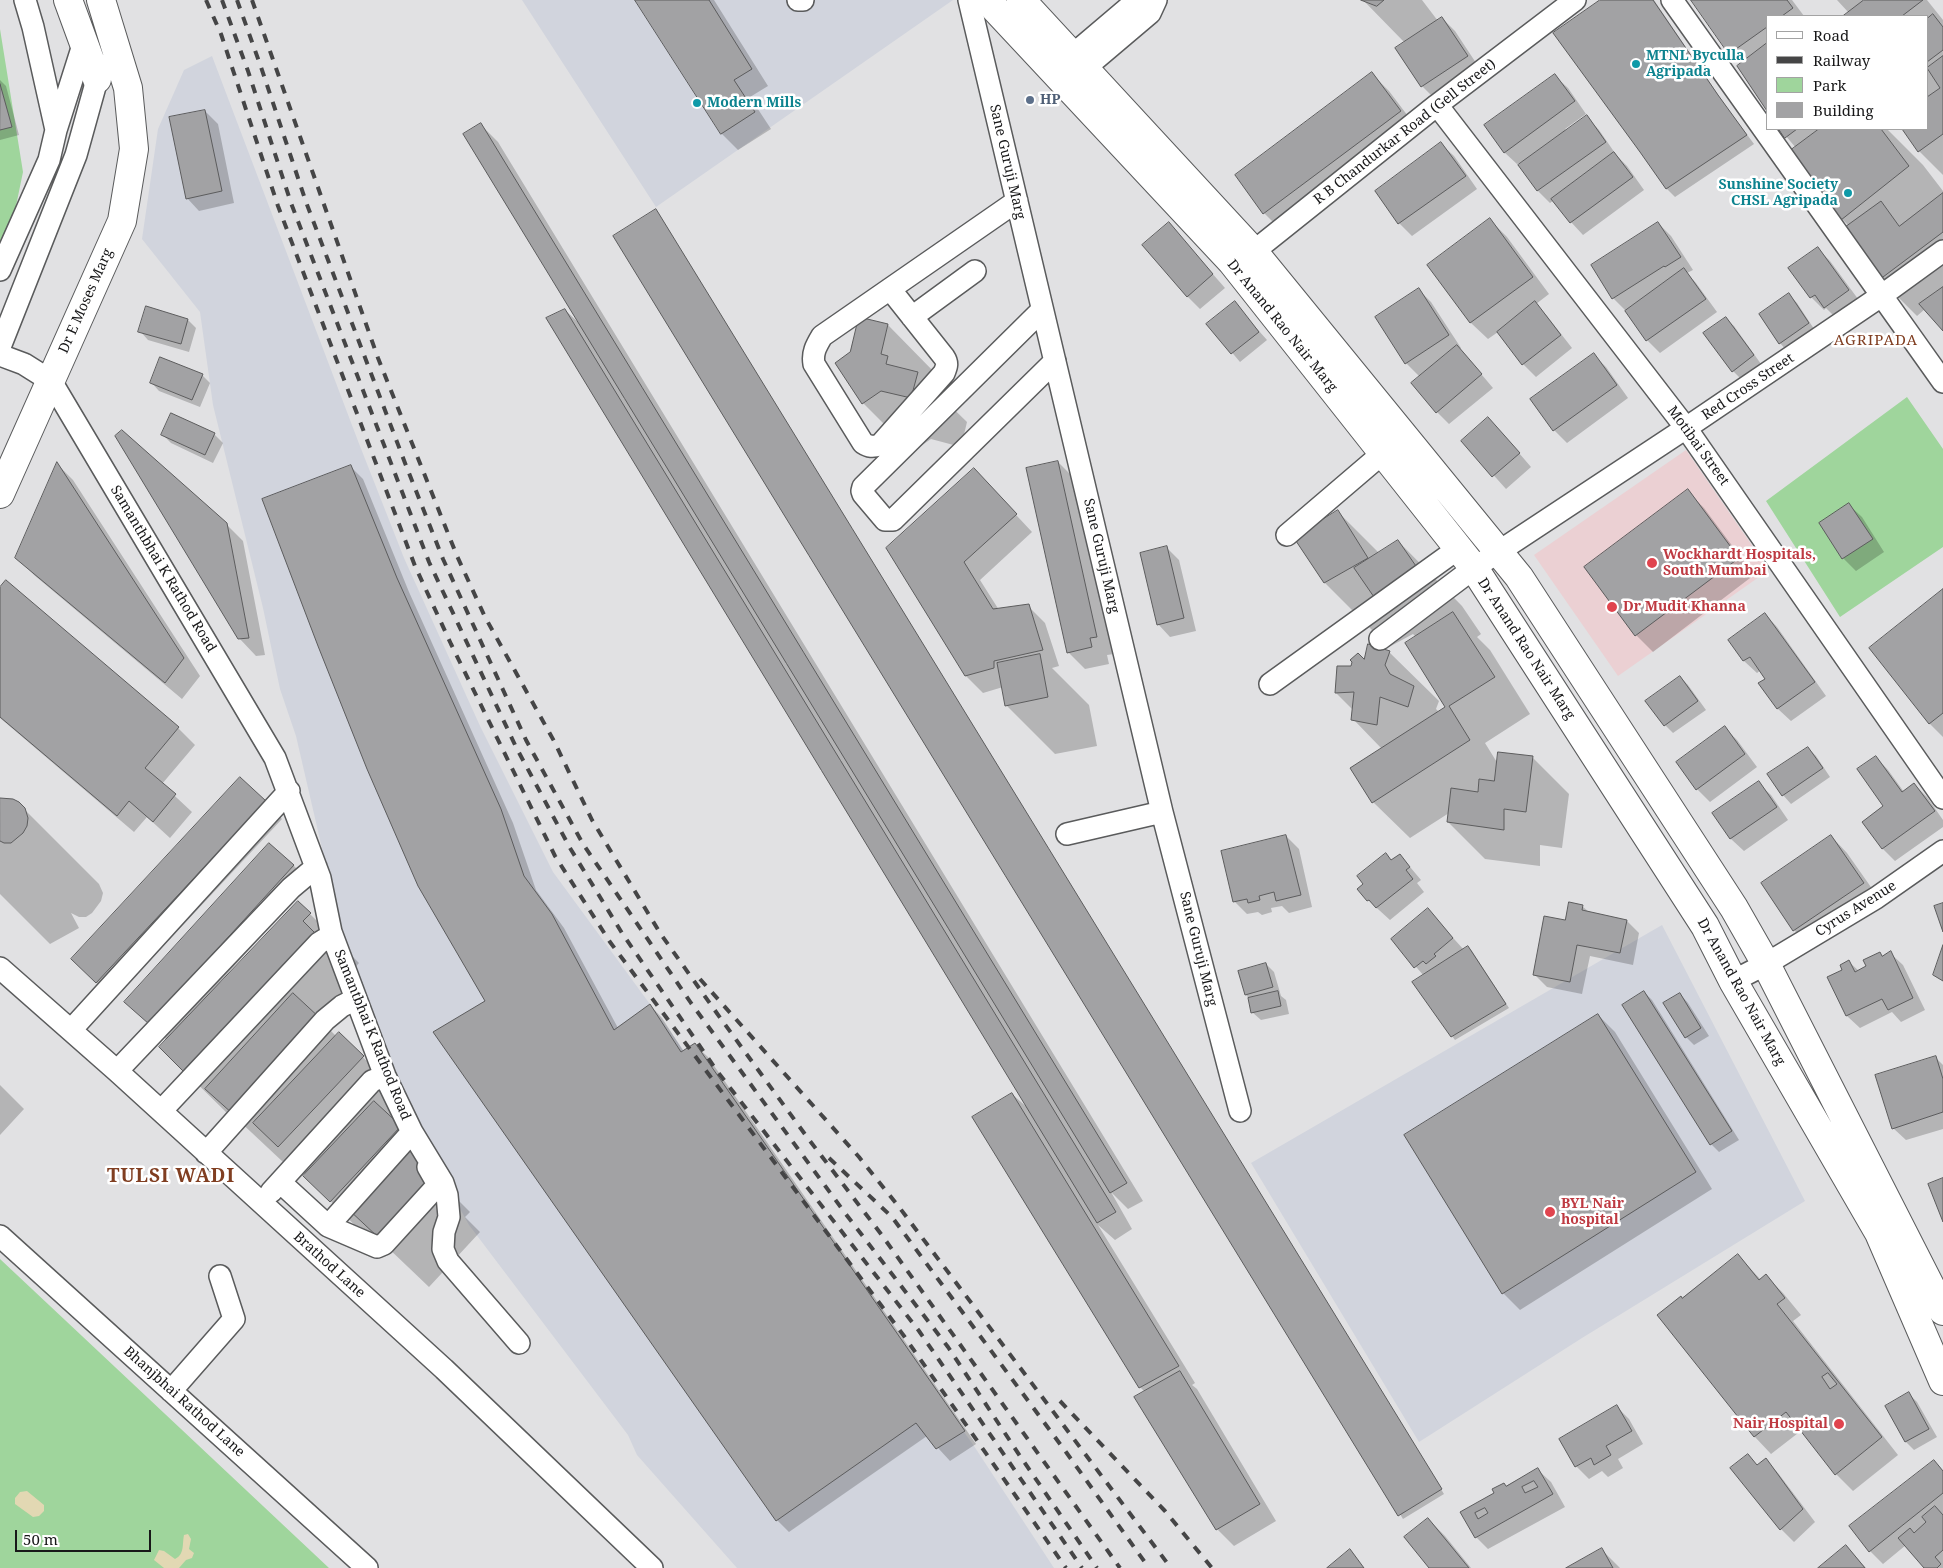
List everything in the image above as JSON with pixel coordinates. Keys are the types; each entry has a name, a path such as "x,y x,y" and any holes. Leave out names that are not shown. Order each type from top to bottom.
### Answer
{"main road":[{"path":"68,0 97,79"},
{"name":"Dr Anand Rao Nair Marg","path":"987,0 1070,64"},
{"name":"Dr Anand Rao Nair Marg","path":"1021,0 1070,64 1244,259 1519,577 1734,908 1766,964 1943,1311"},
{"name":"Dr E Moses Marg","path":"0,494 122,221 134,148 128,88 106,15"},
{"name":"Dr Anand Rao Nair Marg","path":"1244,259 1383,453 1466,558 1705,926 1733,981 1879,1233 1943,1382"}],"street":[{"path":"25,0 33,26 56,130"},
{"path":"798,0 803,0"},
{"name":"Sane Guruji Marg","path":"970,0 1162,812 1240,1111"},
{"path":"1070,64 1135,2 1148,0"},
{"path":"1070,64 1150,13 1156,0"},
{"name":"R B Chandurkar Road (Gell Street)","path":"1244,259 1438,105 1575,0"},
{"path":"1672,0 1943,382"},
{"path":"0,347 76,155 97,79 106,15"},
{"path":"0,270 49,160 81,34"},
{"name":"Motibai Street","path":"1438,105 1686,428 1943,798"},
{"path":"890,289 944,357 947,367 944,373 880,444 874,447 863,443 814,364 813,356 816,345 822,336 1017,201"},
{"name":"Red Cross Street","path":"1466,558 1499,553 1881,296 1943,250"},
{"path":"912,317 975,271"},
{"path":"1042,310 863,487 863,494 885,520 892,520 1055,361"},
{"path":"0,355 24,364 51,381"},
{"name":"Samanthbhai K Rathod Road","path":"51,381 275,758"},
{"path":"1287,535 1383,453"},
{"path":"1380,638 1466,558"},
{"path":"1270,684 1466,558"},
{"name":"Samantbhai K Rathod Road","path":"275,758 289,791 316,868 332,935 385,1076 409,1135 443,1183 447,1195 449,1217 444,1232 443,1250 448,1261 519,1343"},
{"path":"71,1030 289,791"},
{"path":"1067,834 1162,812"},
{"name":"Cyrus Avenue","path":"1733,981 1766,964 1876,898 1943,851"},
{"path":"117,1071 291,888 316,868"},
{"path":"161,1111 319,943 332,935"},
{"name":"Brathod Lane","path":"0,968 117,1071 444,1369 652,1568"},
{"path":"206,1153 325,1020 342,1006 356,999"},
{"path":"261,1203 372,1081 385,1076"},
{"path":"280,1182 328,1226 377,1247 384,1244 436,1187 436,1180 409,1135 328,1226"},
{"name":"Bhanjbhai Rathod Lane","path":"0,1236 368,1568"},
{"path":"171,1391 234,1319 220,1276"}],"shaded area":[{"name":"Modern Mills","path":"522,0 953,0 656,207"},
{"path":"212,56 404,558 480,726 553,872 972,1443 1054,1568 737,1568 637,1455 628,1435 469,1225 420,1137 338,931 330,883 296,736 280,689 263,608 213,405 200,312 142,239 158,129 184,70"},
{"name":"Wockhardt Hospitals, South Mumbai","path":"1686,450 1769,570 1618,676 1534,555"},
{"path":"1662,925 1805,1201 1582,1338 1419,1442 1251,1163"}],"green space":[{"path":"0,29 23,172 4,264 0,273"},
{"path":"1907,397 1943,449 1943,547 1840,617 1766,501"},
{"path":"0,1259 329,1568 0,1568"}],"sand":[{"path":"27,1491 44,1505 44,1511 39,1516 33,1517 15,1504 15,1498 20,1492"},
{"path":"188,1534 191,1539 189,1549 194,1553 192,1558 186,1560 179,1568 164,1568 154,1560 159,1550 164,1551 175,1559 178,1557 182,1552 184,1535"}],"building":[{"path":"635,0 709,0 752,69 734,80 755,112 721,134"},
{"path":"1361,0 1384,0 1377,6"},
{"name":"MTNL Byculla Agripada","path":"1600,0 1653,0 1747,135 1666,189 1553,33"},
{"path":"1691,0 1787,0 1793,8 1783,15 1766,15 1766,28 1729,54"},
{"path":"1864,0 1923,0 1903,15 1844,15"},
{"path":"1933,14 1943,27 1943,50 1928,61 1928,18"},
{"path":"1442,17 1468,56 1421,87 1395,48"},
{"path":"1766,44 1766,110 1737,66"},
{"path":"1943,56 1943,134 1918,152 1903,130 1928,130 1928,96 1940,88 1928,67"},
{"path":"1372,72 1401,111 1263,214 1235,175"},
{"path":"1555,74 1575,101 1504,153 1484,125"},
{"path":"0,84 12,127 0,130"},
{"path":"205,110 222,191 186,199 169,117"},
{"path":"1587,115 1606,142 1537,191 1518,165"},
{"path":"481,123 1127,1183 1110,1193 463,134"},
{"path":"1780,130 1796,130 1785,138"},
{"name":"Sunshine Society CHSL Agripada","path":"1818,130 1882,130 1909,166 1841,220 1791,150"},
{"path":"1441,142 1466,176 1398,224 1375,191"},
{"path":"1614,152 1633,177 1570,223 1551,199"},
{"path":"1943,193 1943,232 1879,280 1845,227 1881,201 1899,226"},
{"path":"656,209 1442,1489 1398,1516 613,236"},
{"path":"1490,218 1533,277 1470,323 1427,265"},
{"path":"1169,222 1213,274 1187,297 1142,245"},
{"path":"1658,222 1681,257 1612,299 1591,265"},
{"path":"1818,247 1849,290 1824,308 1815,295 1810,298 1788,268"},
{"path":"1684,268 1706,299 1646,341 1625,311"},
{"path":"1943,287 1943,331 1919,304"},
{"path":"1419,288 1449,335 1405,364 1375,317"},
{"path":"1789,293 1809,323 1779,344 1759,314"},
{"path":"1235,301 1259,332 1231,354 1206,324"},
{"path":"1535,301 1561,335 1522,365 1497,332"},
{"path":"146,306 188,319 181,344 138,332"},
{"path":"565,309 1116,1212 1097,1223 546,318"},
{"path":"859,317 888,324 881,354 888,356 886,364 918,372 911,398 881,391 862,404 835,363 850,352"},
{"path":"1726,317 1754,355 1732,372 1703,333"},
{"path":"1457,345 1482,374 1436,413 1411,383"},
{"path":"1594,353 1617,385 1553,431 1530,399"},
{"path":"160,357 203,374 192,400 150,383"},
{"path":"171,413 215,433 205,455 161,435"},
{"path":"1488,417 1520,453 1492,477 1461,441"},
{"path":"122,430 227,523 249,638 238,639 115,436"},
{"path":"1058,461 1097,637 1090,638 1092,647 1067,653 1026,468"},
{"path":"57,462 184,658 165,683 15,558"},
{"path":"351,465 397,578 501,809 524,876 552,914 614,1030 650,1004 681,1052 695,1043 965,1431 936,1449 916,1423 776,1521 433,1032 485,1001 418,886 367,769 262,499"},
{"path":"974,468 1017,514 964,562 993,609 1029,604 1043,650 994,661 994,668 965,676 886,548"},
{"path":"1688,489 1739,558 1635,636 1584,567"},
{"path":"1849,503 1873,539 1842,559 1819,523"},
{"path":"1338,510 1368,558 1324,583 1294,538"},
{"path":"1398,540 1418,569 1374,597 1354,568"},
{"path":"1167,546 1184,618 1157,625 1140,553"},
{"path":"6,580 179,727 145,768 176,794 153,822 129,801 117,816 0,717 0,587"},
{"path":"1943,589 1943,713 1929,724 1869,648"},
{"path":"1453,612 1495,677 1449,706 1470,740 1372,803 1350,768 1445,707 1405,643"},
{"path":"1765,613 1815,682 1777,709 1758,683 1765,679 1750,657 1743,661 1728,640"},
{"path":"1368,644 1390,651 1385,665 1390,674 1414,686 1408,707 1380,697 1377,725 1351,720 1354,692 1335,693 1337,666 1351,666 1352,662 1350,660 1358,653 1364,659"},
{"path":"1040,654 1048,697 1005,706 997,663"},
{"path":"1680,676 1698,701 1664,726 1645,701"},
{"path":"1725,726 1745,754 1696,790 1676,762"},
{"path":"1808,747 1823,768 1782,796 1767,774"},
{"path":"1498,752 1533,756 1526,812 1504,809 1504,830 1447,822 1451,788 1478,792 1479,779 1494,781"},
{"path":"1876,756 1902,792 1914,783 1935,811 1882,849 1862,822 1883,806 1857,769"},
{"path":"240,777 266,801 96,983 71,959"},
{"path":"1759,781 1777,807 1730,839 1712,813"},
{"path":"0,798 13,799 19,802 25,808 28,818 27,826 23,833 11,843 0,841"},
{"path":"1286,835 1301,895 1276,901 1274,892 1259,896 1260,900 1248,903 1247,899 1233,902 1221,851"},
{"path":"1831,835 1864,883 1793,931 1761,883"},
{"path":"269,843 294,865 149,1024 124,1002"},
{"path":"1386,853 1391,860 1400,854 1410,867 1406,870 1413,879 1376,908 1357,889 1363,884 1357,876"},
{"path":"298,901 311,913 303,921 315,933 183,1071 159,1047"},
{"path":"1569,902 1583,905 1582,910 1627,920 1620,953 1577,945 1570,982 1533,975 1544,916 1565,920"},
{"path":"1943,903 1943,932 1934,906"},
{"path":"1428,908 1453,938 1434,954 1436,956 1426,964 1423,961 1414,968 1391,939"},
{"path":"1943,945 1943,981 1933,975"},
{"path":"1468,946 1506,1004 1451,1037 1412,982"},
{"path":"1891,951 1913,998 1888,1010 1882,999 1846,1016 1827,977 1842,970 1840,965 1849,960 1855,972 1866,966 1863,960 1880,952 1882,956"},
{"path":"1266,963 1273,987 1245,995 1238,971"},
{"path":"1278,991 1281,1006 1251,1013 1248,998"},
{"path":"1644,991 1732,1131 1710,1145 1622,1005"},
{"path":"293,993 321,1019 233,1114 205,1089"},
{"path":"1680,993 1701,1028 1685,1038 1663,1003"},
{"path":"1598,1014 1696,1172 1502,1294 1404,1135"},
{"path":"339,1032 364,1056 278,1147 253,1123"},
{"path":"1936,1056 1943,1079 1943,1112 1892,1129 1875,1075"},
{"path":"1012,1093 1179,1366 1139,1388 972,1117"},
{"path":"374,1101 401,1126 330,1202 303,1176"},
{"path":"407,1147 422,1161 416,1167 432,1182 379,1238 348,1209"},
{"path":"1943,1178 1943,1222 1928,1184"},
{"path":"1738,1254 1759,1280 1766,1274 1785,1298 1777,1304 1882,1437 1835,1475 1786,1412 1754,1437 1657,1315 1681,1296 1682,1298","holes":["1828,1373 1837,1384 1830,1389 1822,1377"]},
{"path":"1180,1371 1260,1504 1216,1530 1134,1397"},
{"path":"1909,1392 1929,1429 1905,1442 1885,1406"},
{"path":"1617,1405 1632,1431 1606,1446 1611,1455 1594,1465 1591,1458 1575,1467 1559,1439"},
{"path":"1748,1454 1757,1465 1766,1458 1803,1509 1780,1530 1730,1468"},
{"path":"1934,1460 1943,1471 1943,1493 1869,1552 1849,1526"},
{"path":"1538,1468 1553,1494 1475,1538 1460,1512 1494,1493 1492,1489 1504,1483 1506,1486","holes":["1534,1481 1538,1487 1525,1493 1522,1487","1485,1508 1488,1513 1478,1519 1475,1513"]},
{"path":"1935,1506 1943,1515 1943,1550 1935,1557 1941,1564 1937,1568 1924,1568 1898,1538 1910,1528 1914,1533 1926,1522 1922,1517"},
{"path":"1428,1518 1469,1568 1429,1568 1404,1537"},
{"path":"1846,1545 1865,1568 1818,1568"},
{"path":"1602,1548 1613,1568 1566,1568"},
{"path":"1350,1549 1364,1568 1327,1568"}],"railway":[{"path":"206,0 221,34 278,206 415,566 555,856 610,942 904,1336 1066,1568"},
{"path":"222,0 248,71 291,203 429,562 516,747 570,848 622,933 717,1071 919,1331 1082,1568"},
{"path":"237,0 306,202 443,559 526,740 583,844 691,1003 845,1213 948,1347 1097,1568"},
{"path":"252,0 378,358 457,556 485,617 554,741 592,820 660,933 807,1137 881,1234 1120,1568"},
{"path":"700,979 859,1157 899,1207 1171,1568"},
{"path":"829,1158 892,1217 1066,1452 1149,1568"},
{"path":"1060,1401 1165,1511 1212,1568"}],"place":[{"name":"MTNL Byculla Agripada","path":"1636,64"},
{"name":"HP","path":"1030,100"},
{"name":"Modern Mills","path":"697,103"},
{"name":"Sunshine Society CHSL Agripada","path":"1848,193"},
{"name":"Wockhardt Hospitals, South Mumbai","path":"1652,563"},
{"name":"Dr Mudit Khanna","path":"1612,607"},
{"name":"BYL Nair hospital","path":"1550,1212"},
{"name":"Nair Hospital","path":"1839,1424"}],"district":[{"name":"AGRIPADA","path":"1876,341"},
{"name":"TULSI WADI","path":"171,1177"}]}
